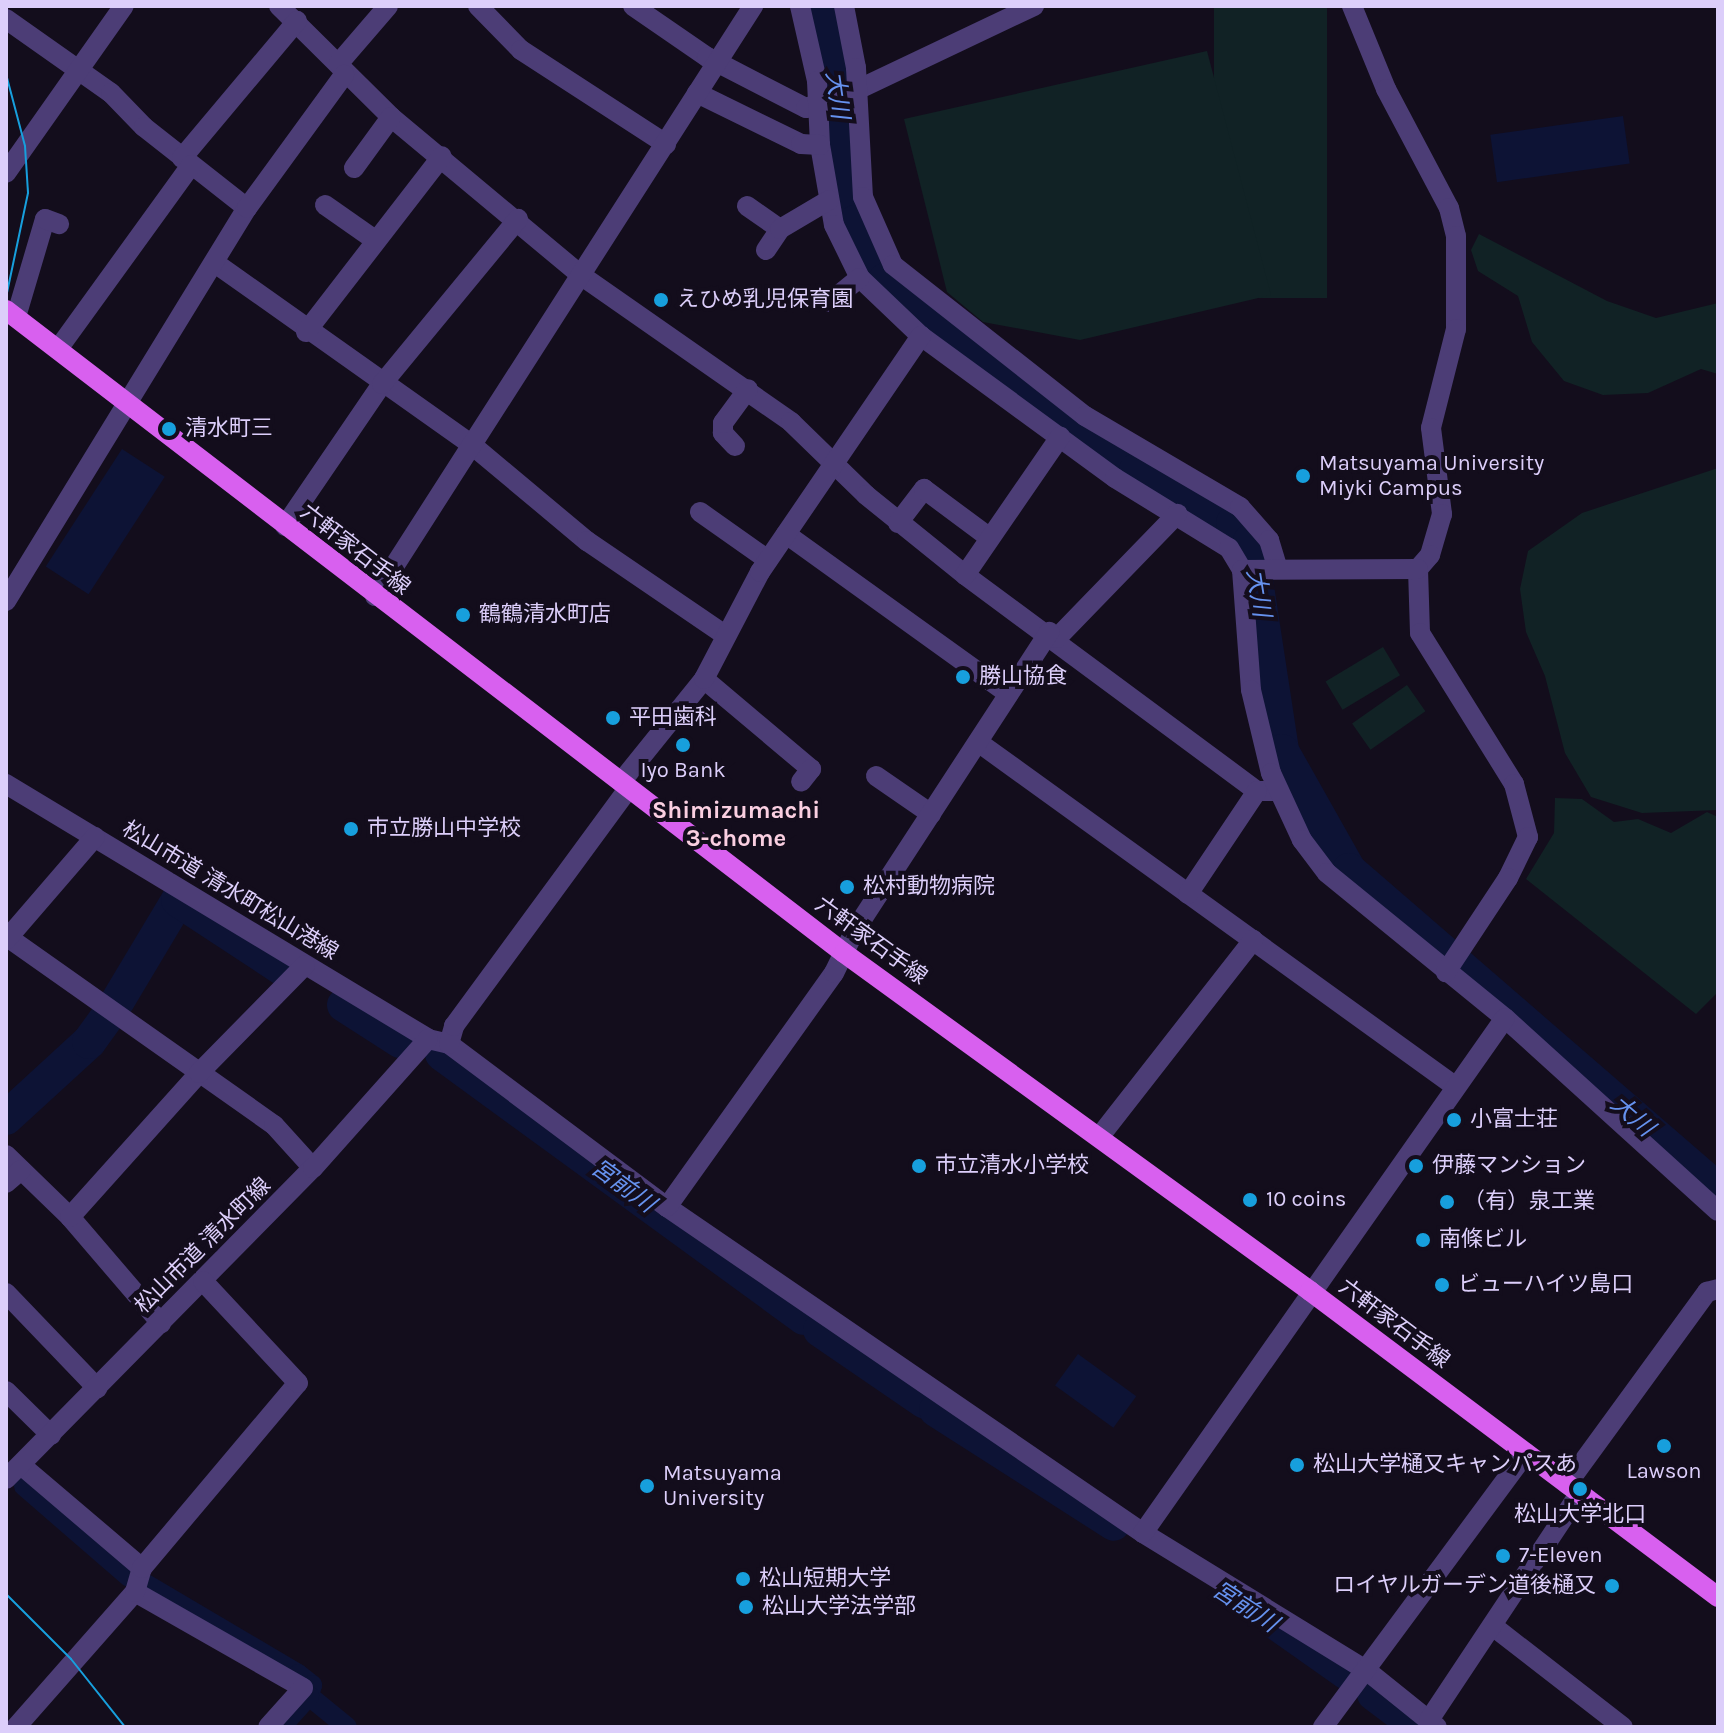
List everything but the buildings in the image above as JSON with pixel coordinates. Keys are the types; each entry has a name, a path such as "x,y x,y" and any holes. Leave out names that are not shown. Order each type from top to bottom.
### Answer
{"main road":[{"name":"六軒家石手線","path":"11,314 844,953 1100,1136 1718,1597"}],"street":[{"path":"6,173 124,6"},
{"path":"279,6 391,117 518,219 582,276 748,389 898,523 965,575 1268,791 1327,873 1505,1018 1718,1211"},
{"path":"6,601 129,406 247,208 388,6"},
{"path":"478,6 521,50 666,144"},
{"path":"633,6 717,61 806,108 855,91 1034,6"},
{"path":"375,596 753,6"},
{"path":"800,6 824,103 820,145 829,200 844,253 860,278 921,336 1060,437 1229,548 1245,570 1251,690 1268,791 1188,894"},
{"path":"844,6 855,91 863,197 893,265 1085,416 1240,507 1269,540 1273,566"},
{"path":"1352,6 1386,89 1449,208 1456,236 1456,329 1431,428 1442,514 1430,555 1418,569 1420,633 1514,784 1528,837 1463,950 1447,970"},
{"path":"6,19 79,70 186,162 247,208"},
{"path":"58,349 186,162 297,21"},
{"path":"697,93 801,144 820,145"},
{"path":"354,168 391,117"},
{"path":"306,332 442,156"},
{"path":"766,250 780,229 829,200"},
{"path":"325,205 375,240"},
{"path":"747,206 780,229"},
{"path":"11,314 45,219 59,224"},
{"path":"285,526 382,384 518,219"},
{"path":"215,263 306,332 472,445 587,541 725,635"},
{"path":"830,302 860,278"},
{"path":"921,336 768,560 704,679 454,1026 449,1044 667,1207 1143,1533 1433,1724 1494,1627 1573,1489 1707,1292 1718,1289"},
{"path":"735,446 723,433 723,423 748,389"},
{"path":"965,575 1060,437"},
{"path":"898,523 924,489 990,538"},
{"path":"700,512 768,560"},
{"path":"667,1207 844,953 1009,694 1053,635 1177,514"},
{"path":"786,534 1009,694"},
{"path":"1245,570 1273,566 1418,569"},
{"path":"704,679 811,769 801,782"},
{"path":"978,742 1456,1087"},
{"path":"876,776 931,814"},
{"name":"松山市道 清水町松山港線","path":"6,784 428,1039 449,1044"},
{"path":"95,837 7,938 274,1125 313,1168"},
{"path":"1100,1136 1253,940"},
{"path":"70,1217 199,1073 305,965"},
{"path":"1143,1533 1310,1291 1505,1018"},
{"name":"松山市道 清水町線","path":"6,1479 313,1168 428,1039"},
{"path":"6,1155 14,1177 70,1217 161,1323"},
{"path":"16,1727 298,1383 203,1281"},
{"path":"6,1293 97,1388"},
{"path":"6,1391 51,1435"},
{"path":"1323,1727 1526,1453"},
{"path":"21,1465 138,1580 303,1688 268,1727"},
{"path":"1494,1627 1623,1727"}],"shaded area":[{"path":"1214,6 1327,6 1327,298 1214,298"},
{"path":"1207,51 1271,295 1080,340 983,322 947,292 904,119"},
{"path":"1479,234 1607,301 1656,318 1718,303 1718,374 1701,369 1648,393 1603,395 1564,381 1532,342 1518,296 1478,271 1471,250"},
{"path":"1718,468 1718,810 1642,813 1591,797 1565,753 1545,676 1526,632 1520,589 1528,551 1582,513"},
{"path":"1383,647 1400,675 1343,710 1326,682"},
{"path":"1407,685 1425,711 1370,750 1352,723"},
{"path":"1555,798 1582,799 1614,822 1638,819 1671,833 1707,812 1718,817 1718,992 1696,1014 1526,879 1554,833"}],"water":[{"path":"1623,116 1630,164 1497,182 1490,135"},
{"path":"122,449 165,477 89,594 46,566"},
{"path":"1078,1354 1136,1396 1113,1428 1055,1386"}],"waterway":[{"name":"大川","path":"825,6 855,222 885,280 1136,470 1233,523 1250,541 1282,751 1349,870 1718,1190"},
{"name":"宮前川","path":"117,1002 178,900 283,969"},
{"name":"宮前川","path":"344,1005 400,1041"},
{"name":"宮前川","path":"6,1118 89,1042 108,1016"},
{"name":"宮前川","path":"442,1054 804,1318"},
{"name":"宮前川","path":"820,1330 925,1402"},
{"name":"宮前川","path":"936,1410 1114,1524"},
{"path":"24,1486 129,1577"},
{"path":"146,1584 298,1674 312,1685 309,1696 347,1727"},
{"name":"宮前川","path":"1279,1625 1347,1673"},
{"name":"宮前川","path":"1374,1694 1418,1727"},
{"path":"281,1727 309,1696"}],"tram line":[{"path":"6,74 25,146 28,193 6,297"},
{"path":"6,1594 71,1659 125,1727"}],"place":[{"name":"えひめ乳児保育園","path":"661,300"},
{"name":"清水町三","path":"169,429"},
{"name":"Matsuyama University Miyki Campus","path":"1303,476"},
{"name":"鶴鶴清水町店","path":"463,615"},
{"name":"勝山協食","path":"963,677"},
{"name":"平田歯科","path":"613,718"},
{"name":"Iyo Bank","path":"683,745"},
{"name":"市立勝山中学校","path":"351,829"},
{"name":"松村動物病院","path":"847,887"},
{"name":"小富士荘","path":"1454,1120"},
{"name":"市立清水小学校","path":"919,1166"},
{"name":"伊藤マンション","path":"1416,1166"},
{"name":"10 coins","path":"1250,1200"},
{"name":"（有）泉工業","path":"1447,1202"},
{"name":"南條ビル","path":"1423,1240"},
{"name":"ビューハイツ島口","path":"1442,1285"},
{"name":"Lawson","path":"1664,1446"},
{"name":"松山大学樋又キャンパスあ","path":"1297,1465"},
{"name":"Matsuyama University","path":"647,1486"},
{"name":"松山大学北口","path":"1580,1489"},
{"name":"7-Eleven","path":"1503,1556"},
{"name":"松山短期大学","path":"743,1579"},
{"name":"ロイヤルガーデン道後樋又","path":"1612,1586"},
{"name":"松山大学法学部","path":"746,1607"}],"district":[{"name":"Shimizumachi 3-chome","path":"736,825"}]}
